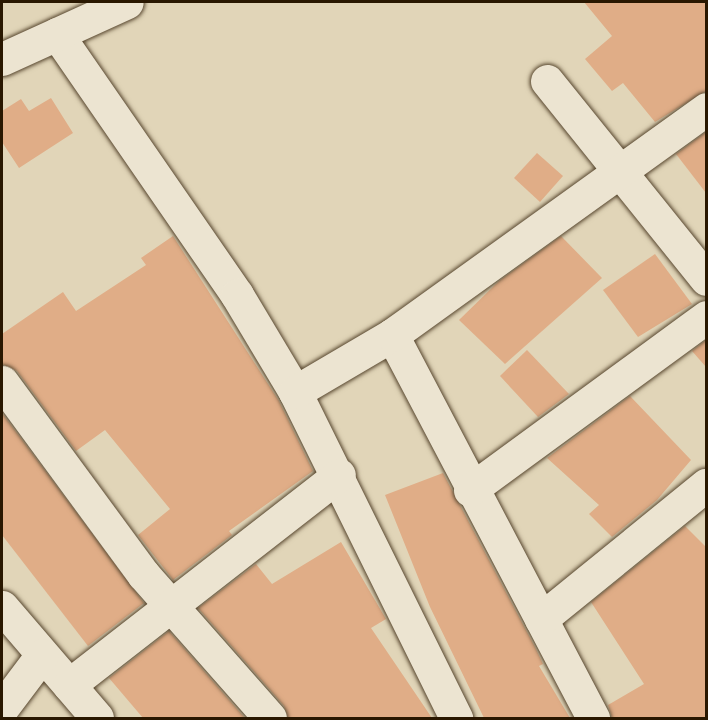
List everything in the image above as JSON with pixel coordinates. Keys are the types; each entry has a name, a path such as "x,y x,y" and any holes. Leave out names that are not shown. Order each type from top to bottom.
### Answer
{"street":[{"path":"2,59 127,2"},
{"path":"57,34 237,295 295,392 339,475 456,718"},
{"path":"547,81 706,279"},
{"path":"295,392 392,335 622,173 706,109"},
{"path":"470,490 706,317"},
{"path":"392,335 470,490 542,619 592,718"},
{"path":"2,382 171,606 270,718"},
{"path":"69,685 339,475"},
{"path":"542,619 706,485"},
{"path":"2,607 97,718"},
{"path":"2,708 42,655"}],"building":[{"path":"584,2 706,2 706,91 655,122 623,83 612,91 585,59 612,36"},
{"path":"51,98 73,133 19,168 2,142 2,111 21,99 29,111"},
{"path":"706,132 706,193 676,154"},
{"path":"537,153 563,176 540,202 514,178"},
{"path":"173,236 279,401 313,471 229,531 232,535 173,580 138,535 170,509 105,430 76,451 17,371 2,364 2,334 63,292 76,311 146,265 141,258"},
{"path":"561,236 602,278 505,364 459,320 499,281"},
{"path":"655,254 692,304 638,337 603,290"},
{"path":"706,340 706,367 692,351"},
{"path":"527,350 569,394 538,417 500,376"},
{"path":"630,396 691,460 657,500 612,537 589,514 599,505 547,458"},
{"path":"2,413 144,603 88,646 2,535"},
{"path":"443,473 535,647 543,664 539,666 570,718 484,718 430,607 385,495"},
{"path":"685,526 706,547 706,718 612,718 608,705 644,684 591,602"},
{"path":"341,542 386,619 371,628 432,718 288,718 284,706 198,608 256,564 272,584"},
{"path":"169,631 245,718 143,718 109,678"}]}
